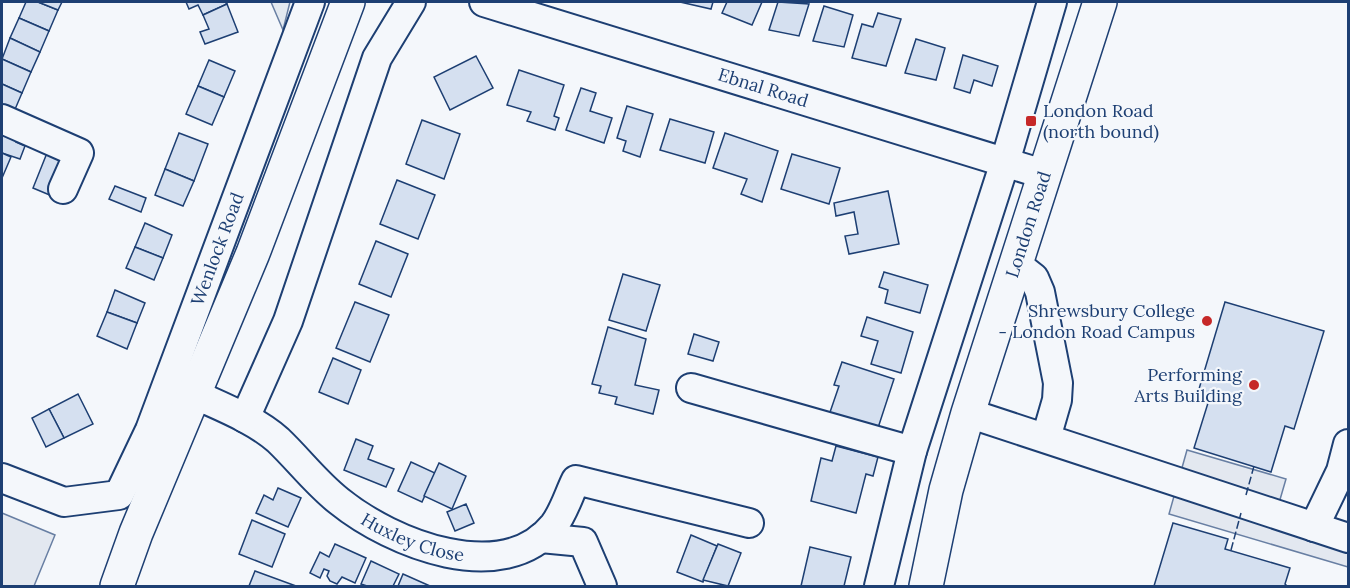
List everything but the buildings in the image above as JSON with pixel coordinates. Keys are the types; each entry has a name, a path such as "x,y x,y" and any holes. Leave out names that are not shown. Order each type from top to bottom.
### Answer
{"main road":[{"name":"London Road","path":"926,586 946,490 968,413 1100,2"},
{"name":"Wenlock Road","path":"117,586 136,533 253,253 340,5"}],"street":[{"name":"Wenlock Road","path":"2,478 64,502 119,495 150,430 310,2"},
{"path":"194,394 245,418 288,321 377,58 411,2"},
{"name":"Ebnal Road","path":"484,2 1043,174"},
{"path":"879,586 912,451 1005,162 1052,2"},
{"path":"2,119 79,153 63,189"},
{"path":"1015,263 1034,278 1040,292 1058,383 1046,438"},
{"path":"691,388 912,451"},
{"path":"968,413 1348,538"},
{"name":"Huxley Close","path":"245,418 277,439 339,502 362,517 418,546 448,556 497,561 522,552 541,538 554,524 576,480 749,523"},
{"path":"1314,528 1341,471 1348,444"},
{"path":"541,538 583,542 602,586"}],"shaded area":[{"path":"271,2 290,2 283,30"},
{"path":"1187,450 1286,479 1279,503 1348,524 1348,567 1169,514"},
{"path":"2,513 55,535 34,586 2,586"}],"fence":[{"path":"1246,495 1254,466"},
{"path":"1231,550 1241,513"}],"place":[{"name":"London Road (north bound)","path":"1031,121"},
{"name":"Shrewsbury College - London Road Campus","path":"1207,321"},
{"name":"Performing Arts Building","path":"1254,385"}]}
